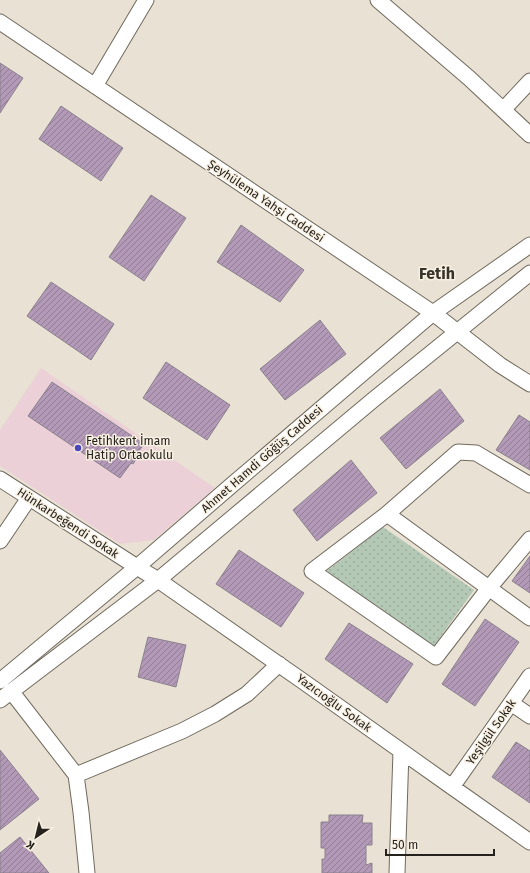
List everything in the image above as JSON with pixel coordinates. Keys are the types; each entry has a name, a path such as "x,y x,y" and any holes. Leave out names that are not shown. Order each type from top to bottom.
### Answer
{"street":[{"path":"95,86 146,0"},
{"path":"378,0 469,78 530,134"},
{"name":"Şeyhülema Yahşi Caddesi","path":"0,22 433,313 500,365 530,384"},
{"path":"504,110 530,81"},
{"name":"Ahmet Hamdi Göğüş Caddesi","path":"0,681 137,567 433,313 530,245"},
{"name":"Ahmet Hamdi Göğüş Caddesi","path":"6,696 158,580 373,400 530,273"},
{"path":"530,485 476,453 458,452 387,514 312,571 436,657 489,588 530,539"},
{"name":"Hünkarbeğendi Sokak","path":"0,479 137,567"},
{"path":"0,541 29,498"},
{"path":"387,514 530,618"},
{"name":"Yazıcıoğlu Sokak","path":"137,567 158,580 530,842"},
{"path":"76,775 182,731 215,714 247,694 278,664"},
{"name":"Yeşilgül Sokak","path":"452,788 530,676"},
{"path":"6,696 76,775 87,873"},
{"path":"511,703 530,716"},
{"path":"397,873 401,751"}],"shaded area":[{"name":"Fetihkent İmam Hatip Ortaokulu","path":"41,368 215,488 154,540 120,544 0,466 0,430"}],"green space":[{"path":"383,527 474,590 433,647 327,571"}],"building":[{"path":"0,63 23,78 0,113"},
{"path":"61,106 123,148 101,181 39,139"},
{"path":"151,195 186,218 144,281 109,257"},
{"path":"241,225 304,270 280,302 217,262"},
{"path":"51,282 114,324 91,360 27,316"},
{"path":"320,320 346,354 285,400 260,369"},
{"path":"166,362 230,405 207,440 143,398"},
{"path":"52,382 144,444 136,455 138,456 133,464 131,463 120,478 28,416"},
{"path":"440,389 464,421 406,469 380,438"},
{"path":"519,415 530,422 530,470 496,450"},
{"path":"351,460 377,493 317,541 293,510"},
{"path":"239,550 304,593 281,627 216,584"},
{"path":"530,556 530,593 512,581"},
{"path":"485,619 519,642 475,706 442,684"},
{"path":"349,623 413,664 387,703 325,659"},
{"path":"148,637 186,645 176,687 138,677"},
{"path":"516,742 530,751 530,803 492,777"},
{"path":"0,750 39,799 0,830"},
{"path":"329,815 363,815 362,823 372,823 372,845 366,845 366,865 372,863 372,873 322,873 322,859 325,859 325,848 321,848 321,822 329,822"},
{"path":"20,837 49,873 0,873 0,853"}],"place":[{"name":"Fetihkent İmam Hatip Ortaokulu","path":"78,448"}],"district":[{"name":"Fetih","path":"437,273"}]}
